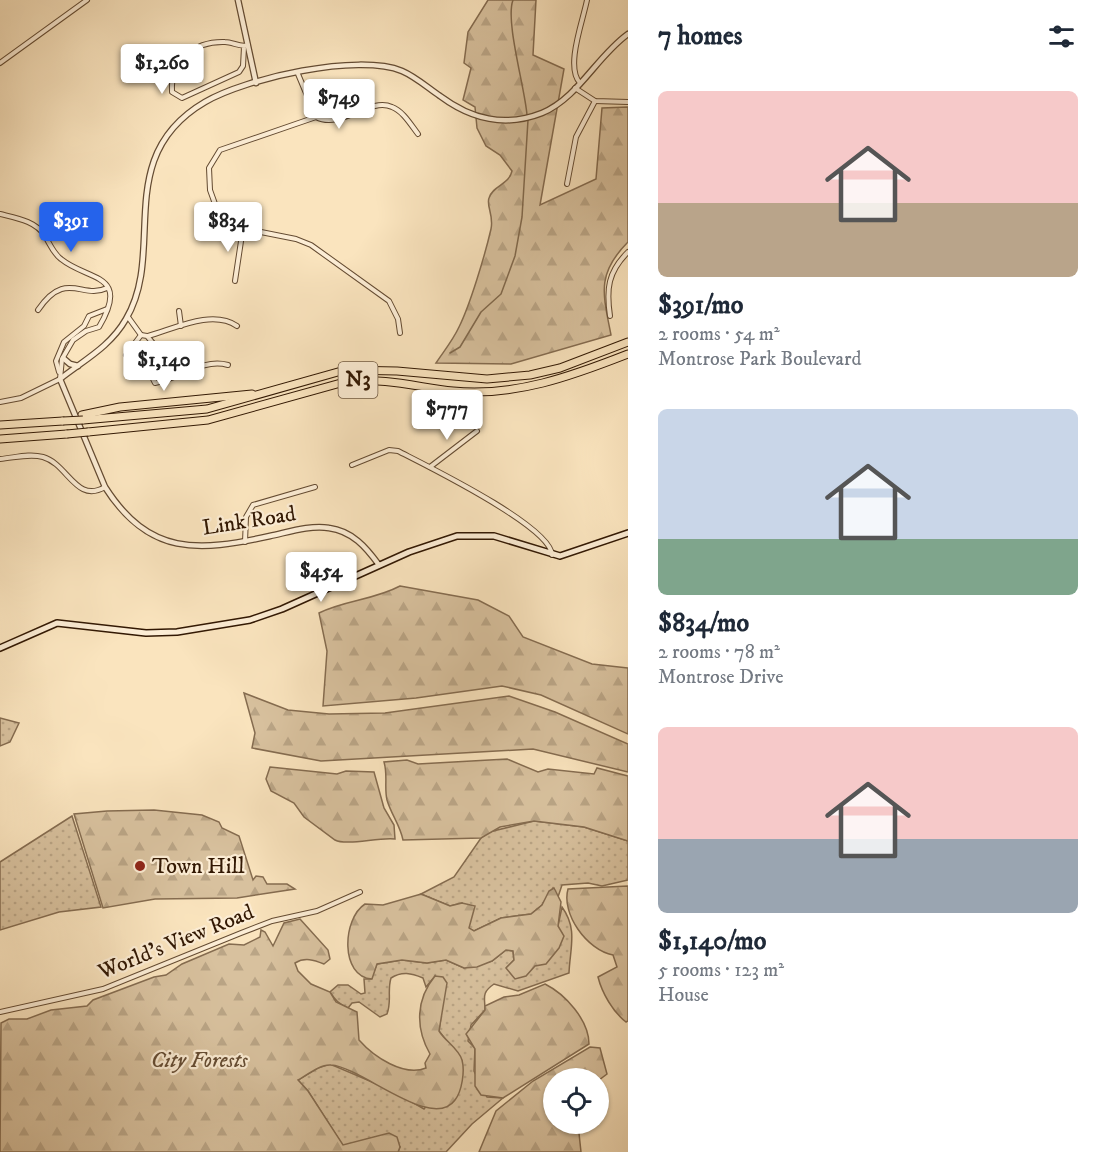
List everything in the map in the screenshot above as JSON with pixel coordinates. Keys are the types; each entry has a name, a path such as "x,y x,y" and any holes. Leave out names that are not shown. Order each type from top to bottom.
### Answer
{"highway":[{"name":"N3","path":"0,423 207,409 345,370 397,371 487,379 530,375 560,368 628,342"},
{"name":"N3","path":"0,439 208,420 348,381 370,379 454,391 489,392 530,387 561,379 628,354"}],"main road":[{"path":"0,648 57,622 147,633 187,630 250,620 448,537 471,534 507,539 552,555 567,555 628,533"}],"street":[{"path":"0,63 87,0"},
{"path":"238,0 246,46 256,83"},
{"path":"580,83 575,78 573,64 587,0"},
{"path":"0,402 21,398 60,379 105,346 128,317 141,274 145,194 150,172 161,146 179,123 204,103 256,83 335,66 376,64 403,72 459,109 479,118 491,121 532,117 544,112 575,88 615,44 628,34"},
{"path":"214,43 246,46 244,62 239,72 182,98 172,92 174,73 186,53 214,43"},
{"path":"297,74 316,117"},
{"path":"575,88 595,100 628,102"},
{"path":"567,184 576,136 595,100"},
{"path":"400,333 398,319 389,301 325,254 296,239 231,226 219,215 210,190 209,168 219,150 316,117 333,120 377,106 390,106 403,115 418,134"},
{"path":"0,214 33,224 44,234 62,260 97,276 107,288 110,300 99,327 86,331 73,340 63,358 59,372"},
{"path":"235,281 243,228"},
{"path":"610,316 607,296 609,278 628,252"},
{"path":"38,310 48,296 59,291 79,287 99,292 107,288"},
{"path":"60,379 56,361 64,342 84,326 89,316 108,309"},
{"path":"179,311 181,326"},
{"path":"128,317 141,335 147,336 215,319 225,320 237,326"},
{"path":"126,354 141,335"},
{"path":"147,336 157,348 153,379 155,382 214,363 228,365"},
{"path":"63,358 70,364 79,366"},
{"name":"Link Road","path":"60,379 105,487 113,500 137,524 167,541 192,547 245,542 303,528 330,528 360,542 379,565"},
{"path":"430,468 477,431"},
{"path":"352,465 393,449 516,516 549,544 552,555"},
{"path":"0,459 30,455 45,457 81,489 89,492 105,487"},
{"path":"245,542 246,517 253,504 315,487"},
{"name":"World's View Road","path":"0,1012 103,990 272,921 317,911 360,892"}],"green space":[{"path":"488,0 536,0 533,55 564,69 540,205 596,179 602,108 628,107 628,242 611,264 606,275 604,296 611,335 511,364 436,363 459,327 477,280 491,229 489,198 494,190 508,179 512,171 500,155 486,146 477,128 475,107 463,100 471,68 464,63 468,32"},
{"path":"400,586 478,600 509,616 523,637 592,664 628,668 628,734 541,695 502,686 416,698 323,706 327,651 319,613"},
{"path":"244,693 288,710 329,714 385,713 509,696 555,712 628,744 628,772 533,749 321,761 252,748 255,733"},
{"path":"0,718 19,723 10,742 0,746"},
{"path":"507,759 538,772 548,769 594,774 597,768 628,776 628,841 584,827 534,821 500,827 481,838 403,840 387,800 384,762 407,760 418,764"},
{"path":"270,767 337,774 346,771 374,772 384,808 394,825 395,839 347,842 335,840 304,817 294,803 271,791 266,779"},
{"path":"154,810 202,815 219,822 222,828 239,836 253,880 256,876 263,877 267,884 287,884 295,889 237,898 155,899 103,908 74,814"},
{"path":"72,816 101,907 59,912 0,930 0,862"},
{"path":"534,821 584,827 628,841 628,880 602,886 588,883 562,885 558,897 553,888 542,905 531,914 501,918 474,931 469,929 462,903 450,906 421,894 454,877 481,838 489,832"},
{"path":"628,886 628,1021 626,1022 609,1002 598,977 617,967 613,955 603,952 585,939 572,920 567,899 568,889"},
{"path":"554,888 561,902 558,926 564,936 559,948 546,964 535,966 526,976 515,979 506,968 514,960 513,951 506,950 492,961 477,967 464,968 446,960 427,963 402,960 377,964 372,979 362,976 354,969 348,946 349,934 357,911 365,904 383,905 421,894 450,906 462,903 475,906 469,928 474,931 501,918 531,914 542,905 549,891"},
{"path":"562,907 572,931 569,973 518,991 494,984 485,993 485,1010 471,1025 468,1041 475,1048 474,1071 487,1097 503,1098 472,1124 446,1152 398,1152 400,1147 376,1137 343,1146 308,1091 298,1080 330,1064 391,1090 424,1109 462,1061 439,1031 441,1017 435,976 426,987 423,978 414,975 403,974 391,978 387,1014 380,1017 359,1002 352,1003 348,1008 338,1002 330,992 338,985 348,985 361,994 365,993 364,979 371,979 377,964 402,960 427,963 446,960 464,968 492,961 506,950 513,951 514,960 506,968 558,926"},
{"name":"City Forests","path":"300,919 328,950 330,959 324,964 310,960 299,961 295,963 298,971 311,984 330,992 336,1002 357,1012 359,1040 381,1059 399,1068 417,1070 426,1068 425,1063 430,1054 420,1024 421,1004 435,976 443,977 447,983 439,1031 460,1056 463,1070 461,1086 455,1100 444,1108 430,1108 414,1104 344,1068 331,1065 318,1068 298,1080 308,1091 343,1145 389,1133 397,1137 400,1147 398,1152 0,1152 1,1023 9,1019 27,1019 51,1010 87,1006 93,1000 154,977 166,975 182,964 229,944 244,945 260,937 261,930 265,932 273,946 284,923"},
{"path":"545,984 553,988 568,1001 580,1017 588,1035 589,1044 551,1068 543,1068 543,1073 503,1098 481,1095 475,1086 475,1049 466,1034 485,1010 485,1006 504,997 519,995"},
{"path":"590,1047 600,1048 605,1068 555,1068"},
{"path":"543,1075 543,1134 579,1134 581,1152 479,1152 496,1111"}],"waterway":[{"path":"513,0 511,10 513,38 527,115"},
{"path":"450,353 460,347 481,312 501,294 515,256 522,217 528,120"}],"place":[{"name":"Town Hill","path":"140,866"}]}
